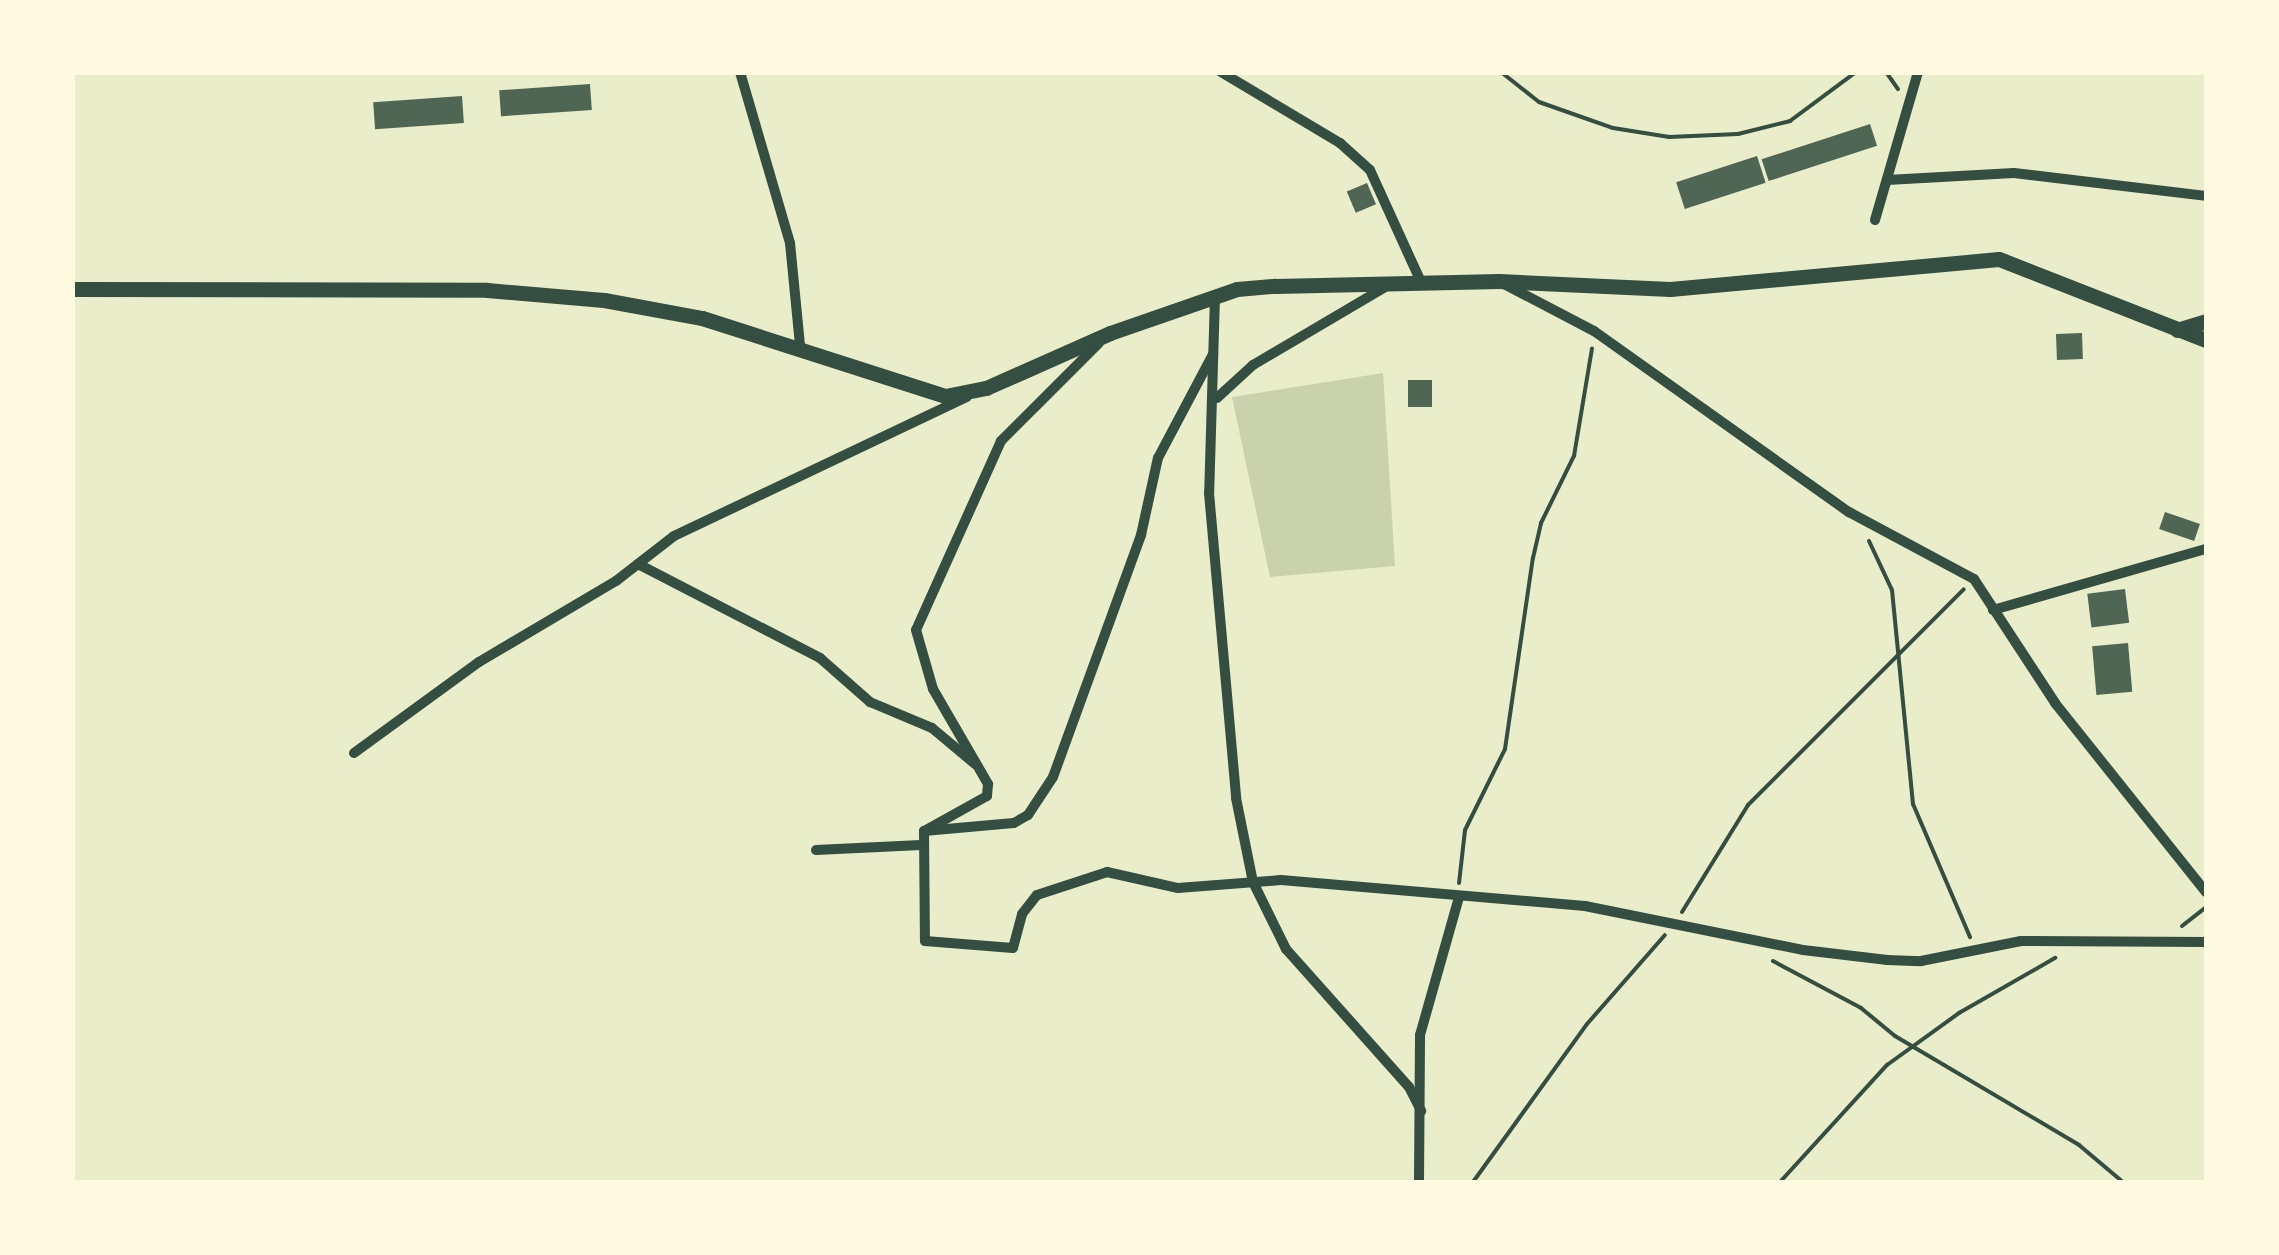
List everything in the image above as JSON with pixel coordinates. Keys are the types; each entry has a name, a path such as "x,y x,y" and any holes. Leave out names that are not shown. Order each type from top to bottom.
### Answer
{"street":[{"path":"740,72 790,243 800,346"},
{"path":"1221,72 1340,143 1370,170 1420,282"},
{"path":"1875,220 1918,72"},
{"path":"1887,180 2014,174 2206,196"},
{"path":"354,753 479,662 638,564 674,536 986,388 1110,333 1215,296 1275,286 1394,282 1499,281 1670,289 1999,259 2206,340"},
{"path":"1499,281 1594,331 1850,512 1974,579 2055,703 2206,892"},
{"path":"1216,399 1253,365 1394,282"},
{"path":"72,289 487,290 604,300 800,346 921,392 986,388"},
{"path":"1215,296 1216,399 1209,492 1234,781 1253,882 1286,949 1409,1087 1421,1111"},
{"path":"2177,330 2206,320"},
{"path":"1110,333 1001,442 916,630 932,689 983,772 986,796 924,831 920,927 932,942 1013,948 1027,904 1055,884 1107,872 1205,890 1253,882 1585,906 1887,960 2021,941 2206,942"},
{"path":"924,831 1014,824 1028,815 1053,778 1141,535 1158,458 1216,349"},
{"path":"1993,610 2206,549"},
{"path":"638,564 820,658 870,702 932,728 983,772"},
{"path":"816,850 921,844"},
{"path":"1420,1182 1420,1035 1459,897"}],"path":[{"path":"1501,72 1540,102 1613,128 1669,137 1738,134 1790,121 1856,72"},
{"path":"1459,897 1466,830 1505,749 1533,558 1541,523 1574,456 1594,331"},
{"path":"1850,512 1888,577 1914,804 1976,950"},
{"path":"1473,1182 1586,1024 1676,924 1748,806 1894,654 1974,579"},
{"path":"2162,941 2206,907"},
{"path":"1764,956 1861,1008 1913,1046 2080,1145 2123,1182"},
{"path":"1780,1182 1827,1126 1913,1046 2059,956"}],"green space":[{"path":"1383,373 1395,566 1270,577 1232,397"}],"building":[{"path":"590,84 592,110 501,116 499,90"},
{"path":"462,96 464,123 375,129 373,102"},
{"path":"1870,124 1877,146 1769,181 1762,159"},
{"path":"1757,156 1766,183 1685,209 1676,182"},
{"path":"1367,183 1376,204 1356,213 1347,192"},
{"path":"2082,333 2083,359 2057,360 2056,334"},
{"path":"1408,380 1432,380 1432,407 1408,407"},
{"path":"2165,512 2200,524 2194,541 2159,529"},
{"path":"2125,589 2129,623 2091,627 2087,594"},
{"path":"2128,643 2132,692 2096,695 2092,646"}]}
